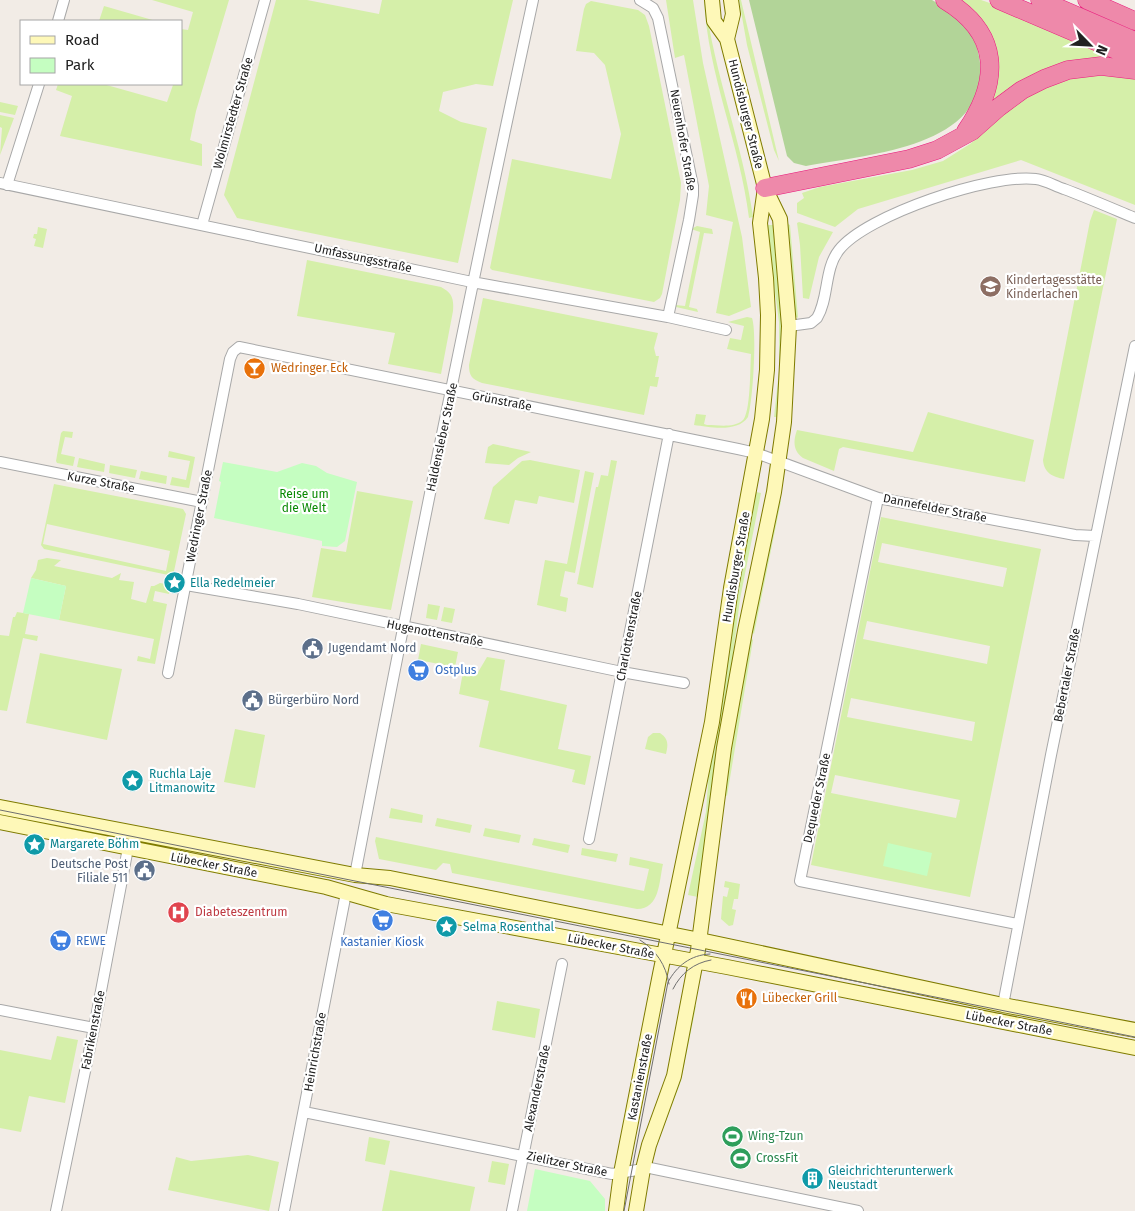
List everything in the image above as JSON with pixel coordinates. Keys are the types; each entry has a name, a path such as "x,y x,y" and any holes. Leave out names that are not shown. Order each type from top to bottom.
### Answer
{"highway":[{"path":"945,0 964,13 974,23 984,40 989,56 990,75 985,96 962,137"},
{"path":"999,0 1135,58"},
{"path":"1040,0 1135,41"},
{"path":"1087,0 1135,21"},
{"path":"765,188 909,159 937,150 977,127 1010,98 1054,74 1080,67 1096,66 1121,67 1135,70"}],"main road":[{"name":"Hundisburger Straße","path":"698,950 724,748 779,462 786,384 788,326 780,220 765,188 727,39 714,21 712,0"},
{"name":"Hundisburger Straße","path":"727,39 733,14 731,0"},
{"name":"Hundisburger Straße","path":"666,944 713,714 731,588 764,406 768,351 767,293 760,223 765,188"},
{"name":"Lübecker Straße","path":"0,807 355,875 390,878 666,944 1135,1048"},
{"name":"Lübecker Straße","path":"0,822 326,887 386,904 666,944 1003,1004 1135,1030"},
{"name":"Kastanienstraße","path":"616,1211 621,1173 666,944"},
{"name":"Kastanienstraße","path":"636,1211 649,1145 674,1076 698,950"}],"street":[{"path":"58,20 64,0"},
{"name":"Wolmirstedter Straße","path":"202,225 265,0"},
{"name":"Haldensleber Straße","path":"355,875 472,282 532,0"},
{"name":"Neuenhofer Straße","path":"640,0 653,8 658,18 693,186 689,220 668,317"},
{"path":"4,184 40,85"},
{"path":"788,326 811,323 817,318 833,261 841,248 870,226 912,206 958,191 997,182 1027,178 1038,179 1135,218"},
{"name":"Umfassungsstraße","path":"4,184 472,282 668,317 726,330"},
{"name":"Bebertaler Straße","path":"1003,1004 1017,924 1135,346"},
{"name":"Grünstraße","path":"230,359 234,350 241,347 669,434 756,453 779,462"},
{"name":"Wedringer Straße","path":"168,672 230,359"},
{"name":"Charlottenstraße","path":"589,839 669,434"},
{"name":"Kurze Straße","path":"0,462 202,502"},
{"name":"Dannefelder Straße","path":"779,462 878,498 1075,535 1095,536"},
{"name":"Dequeder Straße","path":"878,498 800,881 1017,924"},
{"name":"Hugenottenstraße","path":"186,585 298,604 622,672 684,683"},
{"name":"Fabrikenstraße","path":"56,1211 94,1028 128,848"},
{"name":"Heinrichstraße","path":"284,1211 346,893"},
{"name":"Alexanderstraße","path":"512,1211 562,964"},
{"path":"0,1010 94,1028"},
{"name":"Zielitzer Straße","path":"304,1112 612,1174 650,1168 858,1211"}],"green space":[{"path":"152,0 229,0 196,111 190,140 202,144 202,166 60,136 72,96 56,90 58,85 107,85 167,102 173,85 182,85 182,29 188,30 193,12"},
{"path":"276,0 307,0 379,14 382,0 513,0 493,86 476,84 443,92 439,111 461,122 487,128 458,263 237,218 224,195"},
{"path":"666,0 693,0 703,63 742,237 751,307 729,316 716,313 733,222 706,215 709,186 684,55 675,58"},
{"path":"704,0 715,55 743,163 753,217 749,218 739,163 711,55"},
{"path":"739,0 741,0 779,161 774,150 747,45"},
{"path":"749,0 932,0 958,18 965,25 975,42 980,63 978,91 965,113 945,130 919,142 889,151 806,166 794,163 787,156"},
{"path":"960,0 981,0 987,2 1124,60 990,103 983,24 972,10"},
{"path":"591,1 638,10 645,15 649,26 681,183 680,200 662,294 654,302 492,270 490,268 512,159 611,179 621,134 605,65 594,53 576,51 584,9 586,4"},
{"path":"104,6 153,20 99,20"},
{"path":"1079,74 1135,76 1135,205 1021,160 858,209 835,227 797,213 797,203 804,198 802,193 820,187 912,170 943,161 970,144 1026,94"},
{"path":"0,102 18,106 15,115 0,112"},
{"path":"0,115 14,118 0,155 2,128 0,127"},
{"path":"1094,210 1117,219 1064,479 1050,474 1045,468 1043,460 1090,221"},
{"path":"786,223 790,225 798,318 795,316"},
{"path":"797,223 833,232 819,257 809,299 803,298"},
{"path":"766,225 774,225 782,327 778,417 774,417 779,371 779,322"},
{"path":"697,226 712,229 713,234 704,233 689,307 697,309 698,312 676,307 676,305 685,306 700,232 691,229"},
{"path":"38,227 47,229 43,248 34,246 36,239 33,238 34,234 37,234"},
{"path":"307,260 441,287 448,291 453,299 453,311 441,374 388,364 395,333 297,316"},
{"path":"483,298 658,333 654,348 656,356 659,356 655,377 659,377 657,387 650,386 644,415 482,383 473,378 470,374 469,365"},
{"path":"747,317 752,318 754,337 753,382 748,417 743,422 730,427 715,428 694,425 696,414 706,415 704,424 707,425 734,425 745,417 749,400 751,354 727,349 730,338 741,340 744,326 728,322"},
{"path":"928,412 1034,440 1025,482 843,447 839,449 834,471 803,458 796,449 795,438 797,430 913,452"},
{"path":"63,431 73,432 72,438 65,437 61,454 75,457 73,466 57,463 56,461"},
{"path":"493,444 531,452 509,465 485,463 488,447"},
{"path":"169,451 195,457 189,488 170,485 172,477 186,480 190,461 168,457"},
{"path":"79,458 105,464 104,472 77,467"},
{"path":"530,460 580,470 574,503 539,496 537,504 515,500 509,524 484,519 493,487 522,461"},
{"path":"611,460 617,461 593,588 577,584 596,487 598,487 601,475 608,476"},
{"name":"Reise um die Welt","path":"223,462 277,472 302,463 316,466 327,473 357,482 345,541 337,547 322,546 322,541 214,518"},
{"path":"110,465 137,470 135,478 109,473"},
{"path":"141,471 167,476 166,484 139,479"},
{"path":"585,471 594,473 575,573 565,571 560,596 568,598 566,612 537,605 545,560 567,564"},
{"path":"54,484 183,509 186,514 173,576 44,549 41,545","holes":["47,524 170,551 166,571 43,544"]},
{"path":"357,491 413,501 391,610 312,597 321,548 346,552"},
{"path":"756,492 761,493 740,599 698,897 688,895 706,812 709,769 726,677 744,548"},
{"path":"778,497 781,501 754,634 752,632"},
{"path":"881,517 1041,549 970,897 811,865","holes":["882,543 1007,568 1003,587 878,562","867,621 990,646 987,664 863,639","851,698 975,722 972,741 847,717","835,775 960,800 956,818 831,793"]},
{"path":"47,558 61,560 54,566 112,578 121,573 119,580 134,582 131,599 146,603 151,586 160,583 171,585 169,594 155,591 153,601 167,604 155,664 137,661 138,656 150,659 154,639 59,620 66,586 31,578 36,570 38,560"},
{"path":"31,578 66,586 59,620 23,613"},
{"path":"428,604 440,606 437,620 426,618"},
{"path":"444,607 455,609 452,623 441,621"},
{"path":"17,612 29,614 25,634 38,636 37,641 23,638 7,711 0,710 0,635 9,636 13,617 15,617"},
{"path":"750,637 753,640 727,796 724,794"},
{"path":"421,644 458,652 455,667 418,660"},
{"path":"40,653 122,669 107,740 26,723"},
{"path":"487,657 505,660 500,690 567,705 558,749 591,756 585,785 572,782 575,770 479,747 489,701 459,694 463,672 477,674"},
{"path":"235,729 265,735 255,788 224,782"},
{"path":"653,733 660,733 665,738 667,745 666,754 645,749 648,737"},
{"path":"391,808 423,815 422,823 389,818"},
{"path":"437,818 472,825 470,833 435,826"},
{"path":"485,828 521,835 519,843 483,836"},
{"path":"376,837 644,891 649,869 629,865 630,857 663,864 659,886 654,899 645,908 637,909 452,873 450,864 443,863 436,870 379,859 375,841"},
{"path":"534,838 570,845 568,853 532,845"},
{"path":"888,843 932,853 927,876 883,866"},
{"path":"582,848 618,854 616,862 581,855"},
{"path":"725,881 740,884 738,899 734,899 732,909 736,910 733,925 729,926 721,919 723,896 727,897 729,888 724,887"},
{"path":"497,1001 540,1009 535,1038 492,1030"},
{"path":"694,1005 696,1006 681,1081 657,1145 654,1144"},
{"path":"57,1036 78,1040 65,1103 29,1096 21,1132 0,1128 0,1050 51,1060"},
{"path":"369,1137 390,1141 385,1165 365,1161"},
{"path":"248,1155 279,1162 269,1211 168,1190 176,1157 191,1161"},
{"path":"492,1161 509,1164 505,1185 488,1182"},
{"path":"535,1169 590,1181 605,1199 605,1211 527,1211"},
{"path":"390,1170 475,1187 470,1211 382,1211"}],"tram line":[{"path":"0,810 1135,1037"},
{"path":"640,940 651,948 659,959 669,984"},
{"path":"624,1211 668,982 685,962 710,954"},
{"path":"673,989 680,978 689,970 711,960"}],"place":[{"name":"Kindertagesstätte Kinderlachen","path":"990,287"},
{"name":"Wedringer Eck","path":"255,368"},
{"name":"Ella Redelmeier","path":"174,583"},
{"name":"Jugendamt Nord","path":"312,648"},
{"name":"Ostplus","path":"419,670"},
{"name":"Bürgerbüro Nord","path":"252,700"},
{"name":"Ruchla Laje Litmanowitz","path":"133,781"},
{"name":"Margarete Böhm","path":"34,844"},
{"name":"Deutsche Post Filiale 511","path":"144,871"},
{"name":"Diabeteszentrum","path":"179,912"},
{"name":"Kastanier Kiosk","path":"382,921"},
{"name":"Selma Rosenthal","path":"447,927"},
{"name":"REWE","path":"60,941"},
{"name":"Lübecker Grill","path":"746,998"},
{"name":"Wing-Tzun","path":"732,1136"},
{"name":"CrossFit","path":"740,1158"},
{"name":"Gleichrichterunterwerk Neustadt","path":"812,1178"}]}
